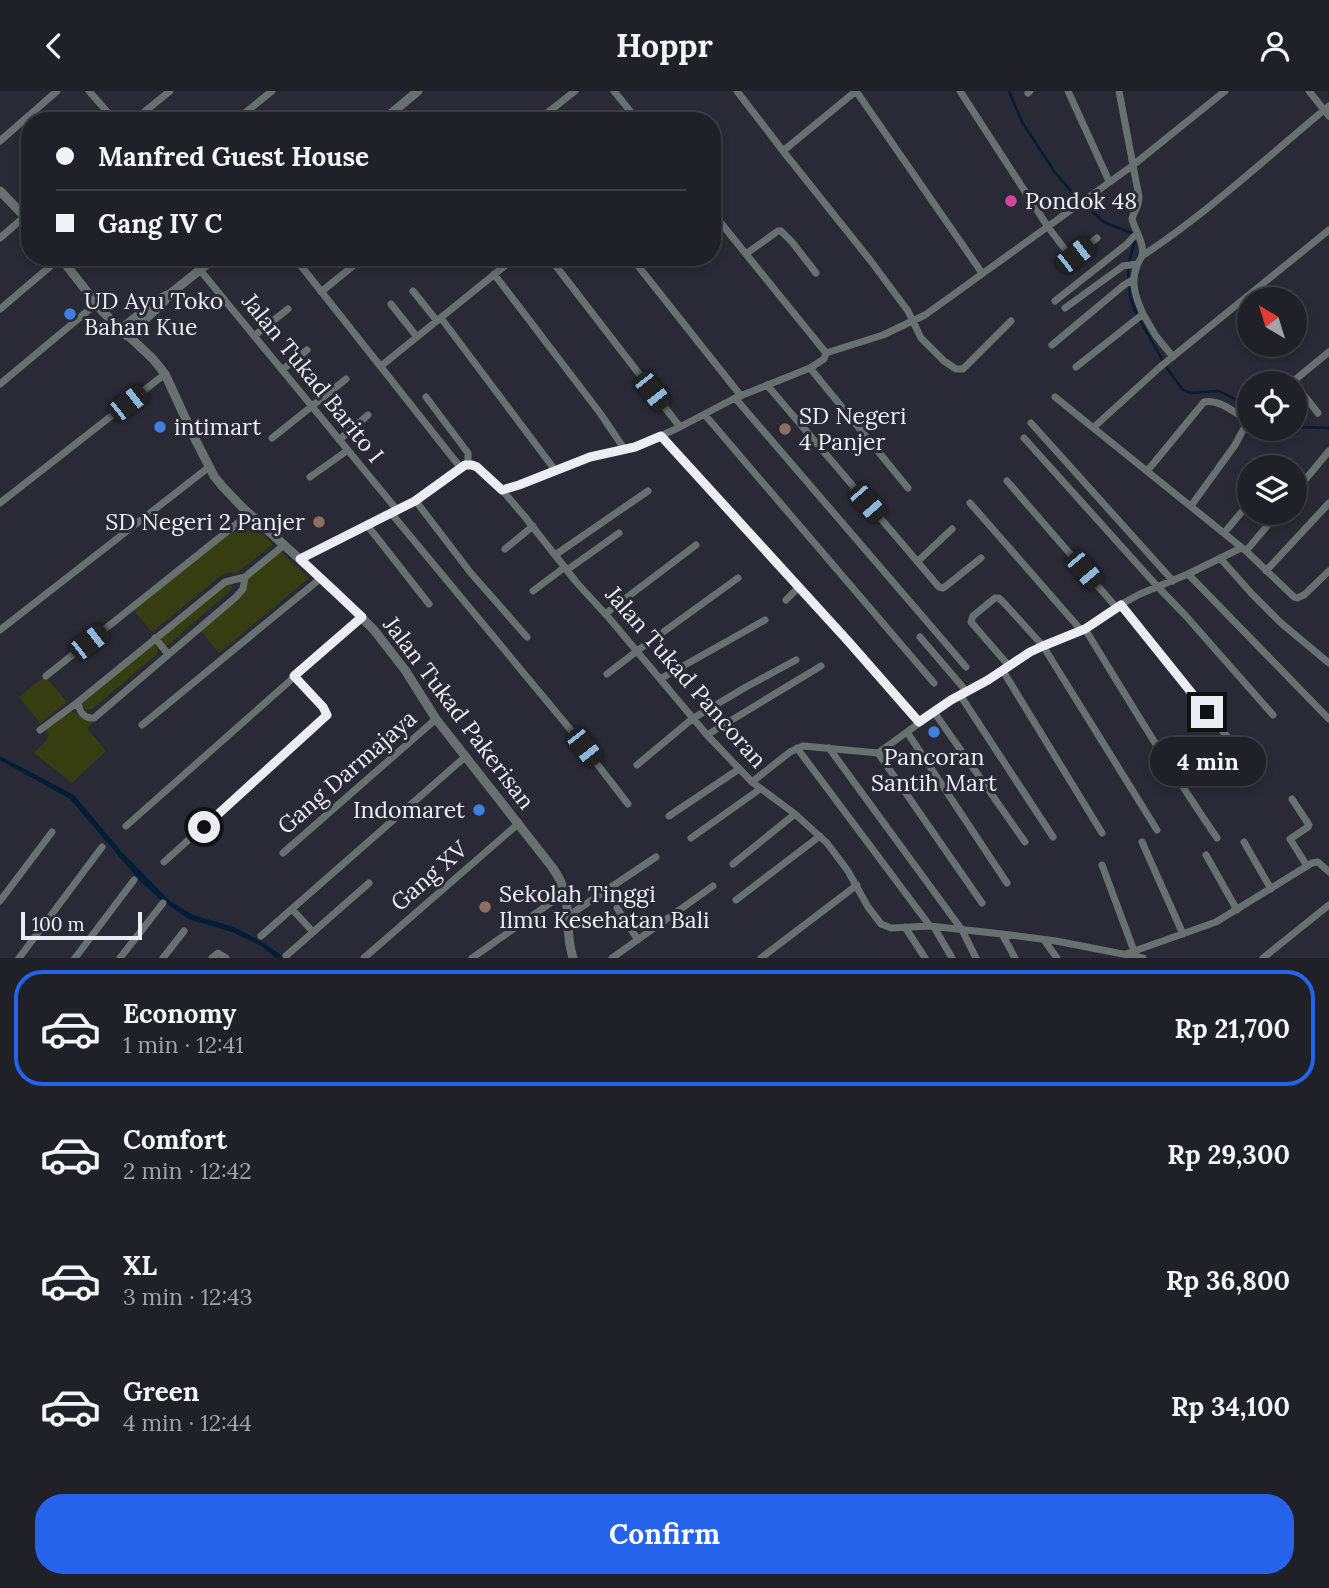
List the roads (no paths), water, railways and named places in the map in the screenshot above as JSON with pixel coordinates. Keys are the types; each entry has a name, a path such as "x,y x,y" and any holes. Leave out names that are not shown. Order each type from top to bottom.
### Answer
{"street":[{"path":"33,112 57,91"},
{"path":"89,91 107,112"},
{"path":"144,112 170,91"},
{"path":"246,112 272,91"},
{"path":"393,112 418,91"},
{"path":"548,112 575,91"},
{"path":"614,91 631,112"},
{"path":"737,91 870,260 914,321 921,338 944,361 960,370 973,361 1012,321"},
{"path":"783,151 856,91 982,273"},
{"path":"960,91 1048,227 1070,256 1097,238"},
{"path":"1068,91 1109,181"},
{"path":"1119,91 1139,197 1132,219 1135,236 1141,242 1142,255"},
{"path":"826,353 883,335 914,321 1132,166 1224,91"},
{"path":"1171,358 1142,314 1133,280 1136,264 1142,255 1194,219 1327,111 1309,91"},
{"path":"0,141 21,123"},
{"path":"0,191 21,210"},
{"path":"0,238 21,222"},
{"path":"721,223 826,353"},
{"path":"1094,427 1160,367 1329,230"},
{"path":"747,253 781,231 816,273"},
{"path":"1055,301 1135,236"},
{"path":"1065,308 1123,266 1136,264"},
{"path":"0,309 51,266"},
{"name":"Jalan Tukad Pakerisan","path":"66,266 96,304 165,374 173,387 186,422 222,486 284,545 304,557 321,578 362,617 405,670 436,719 556,873 566,892 572,957"},
{"path":"124,332 162,304 171,293 205,266"},
{"path":"301,266 464,466"},
{"path":"321,292 354,266"},
{"path":"382,366 504,266"},
{"path":"557,266 680,427"},
{"path":"638,266 738,397 966,667"},
{"name":"Jalan Tukad Barito I","path":"200,270 348,450 628,804"},
{"path":"494,274 592,402 625,450"},
{"path":"1052,345 1133,280"},
{"path":"413,291 439,319 555,470"},
{"path":"0,384 96,304"},
{"path":"391,304 417,337"},
{"path":"254,336 288,309"},
{"path":"1076,367 1142,314"},
{"path":"282,370 307,351"},
{"path":"1307,371 1329,352"},
{"path":"502,490 590,457 643,444 738,397 810,368 824,359 826,353"},
{"path":"810,368 908,488"},
{"path":"0,503 165,374"},
{"path":"272,438 346,379"},
{"path":"766,385 939,587 943,588 981,558"},
{"path":"304,557 415,501 464,466 468,453 426,397"},
{"path":"1055,397 1224,533 1297,598 1304,595 1329,571"},
{"path":"1307,399 1318,413"},
{"path":"1147,470 1204,402 1216,403 1237,414"},
{"path":"339,440 368,415"},
{"path":"705,415 934,683"},
{"path":"1031,423 1173,581"},
{"path":"661,436 919,722"},
{"path":"1024,438 1273,715"},
{"path":"1191,506 1237,441"},
{"path":"310,477 348,450"},
{"path":"1307,478 1329,451"},
{"name":"Jalan Tukad Pancoran","path":"464,466 477,467 502,490 692,719 739,769 820,836 848,871 881,924 891,928 932,926 1002,934 1130,952 1143,958"},
{"path":"0,630 209,467"},
{"path":"1007,481 1119,606 1242,755"},
{"path":"555,555 648,491"},
{"path":"415,501 470,572 527,637"},
{"path":"970,503 1083,629 1184,791 1217,838"},
{"path":"1266,571 1329,503"},
{"path":"47,676 249,514"},
{"path":"1224,533 1237,518"},
{"path":"367,525 429,604"},
{"path":"752,782 803,746 878,753 934,712 1043,646 1083,629 1157,586 1188,575 1243,549 1266,525"},
{"path":"505,549 533,526"},
{"path":"918,561 952,529"},
{"path":"533,591 619,533"},
{"path":"40,730 225,582 245,577 284,545"},
{"path":"605,614 696,545"},
{"path":"1220,558 1281,623 1329,663"},
{"path":"1188,575 1329,719"},
{"path":"78,702 86,718 94,718 236,597 243,589 245,577"},
{"path":"142,725 321,578"},
{"path":"607,674 738,578"},
{"path":"786,600 799,587"},
{"path":"1102,833 1006,669 971,620 995,598 1005,604 1043,646 1157,830"},
{"path":"126,826 362,617"},
{"path":"660,679 765,620"},
{"path":"920,637 963,694 1054,837"},
{"path":"155,638 168,654"},
{"path":"637,765 692,719 796,660"},
{"path":"707,735 821,666"},
{"path":"164,862 327,715 323,707 294,676"},
{"path":"934,712 1025,842"},
{"name":"Gang Darmajaya","path":"283,853 436,719"},
{"path":"907,732 1007,883"},
{"path":"797,748 932,926 952,958"},
{"path":"829,748 962,930 976,958"},
{"path":"878,753 982,903"},
{"path":"261,936 465,757"},
{"path":"669,816 739,769"},
{"path":"691,838 760,789"},
{"path":"1292,799 1309,825 1290,839 1307,866"},
{"path":"733,864 795,814"},
{"name":"Gang XV","path":"364,958 519,823"},
{"path":"0,901 52,832"},
{"path":"736,900 820,836"},
{"path":"1142,842 1183,934"},
{"path":"1244,842 1271,889"},
{"path":"19,958 102,847"},
{"path":"1206,855 1237,910"},
{"path":"568,916 656,857"},
{"path":"1102,865 1130,952 1216,922 1307,866 1318,862 1329,872"},
{"path":"75,958 134,880"},
{"path":"286,956 369,883"},
{"path":"761,958 857,885"},
{"path":"612,958 713,886"},
{"path":"472,958 566,892"},
{"path":"120,958 163,904"},
{"path":"1263,958 1329,905"},
{"path":"617,908 638,940"},
{"path":"292,909 313,932"},
{"path":"905,927 925,958"},
{"path":"163,958 184,931"},
{"path":"1002,934 1015,958"},
{"path":"1044,940 1058,958"},
{"path":"214,956 218,953 226,958"}],"water":[{"path":"0,756 74,795 120,850 170,901 193,915 234,927 285,958 276,958 261,946 232,932 188,919 161,900 141,882 70,799 0,760"}],"waterway":[{"path":"1009,91 1022,122 1054,171 1074,195 1104,222 1131,233 1135,240 1129,262"},
{"path":"1128,269 1130,297 1136,313 1168,370 1183,390 1191,393 1219,391 1237,400"},
{"path":"1307,427 1329,428"}],"place":[{"name":"Pondok 48","path":"1011,201"},
{"name":"UD Ayu Toko Bahan Kue","path":"70,314"},
{"name":"intimart","path":"160,427"},
{"name":"SD Negeri 4 Panjer","path":"785,429"},
{"name":"SD Negeri 2 Panjer","path":"319,522"},
{"name":"Pancoran Santih Mart","path":"934,732"},
{"name":"Indomaret","path":"479,810"},
{"name":"Sekolah Tinggi Ilmu Kesehatan Bali","path":"485,907"}]}
